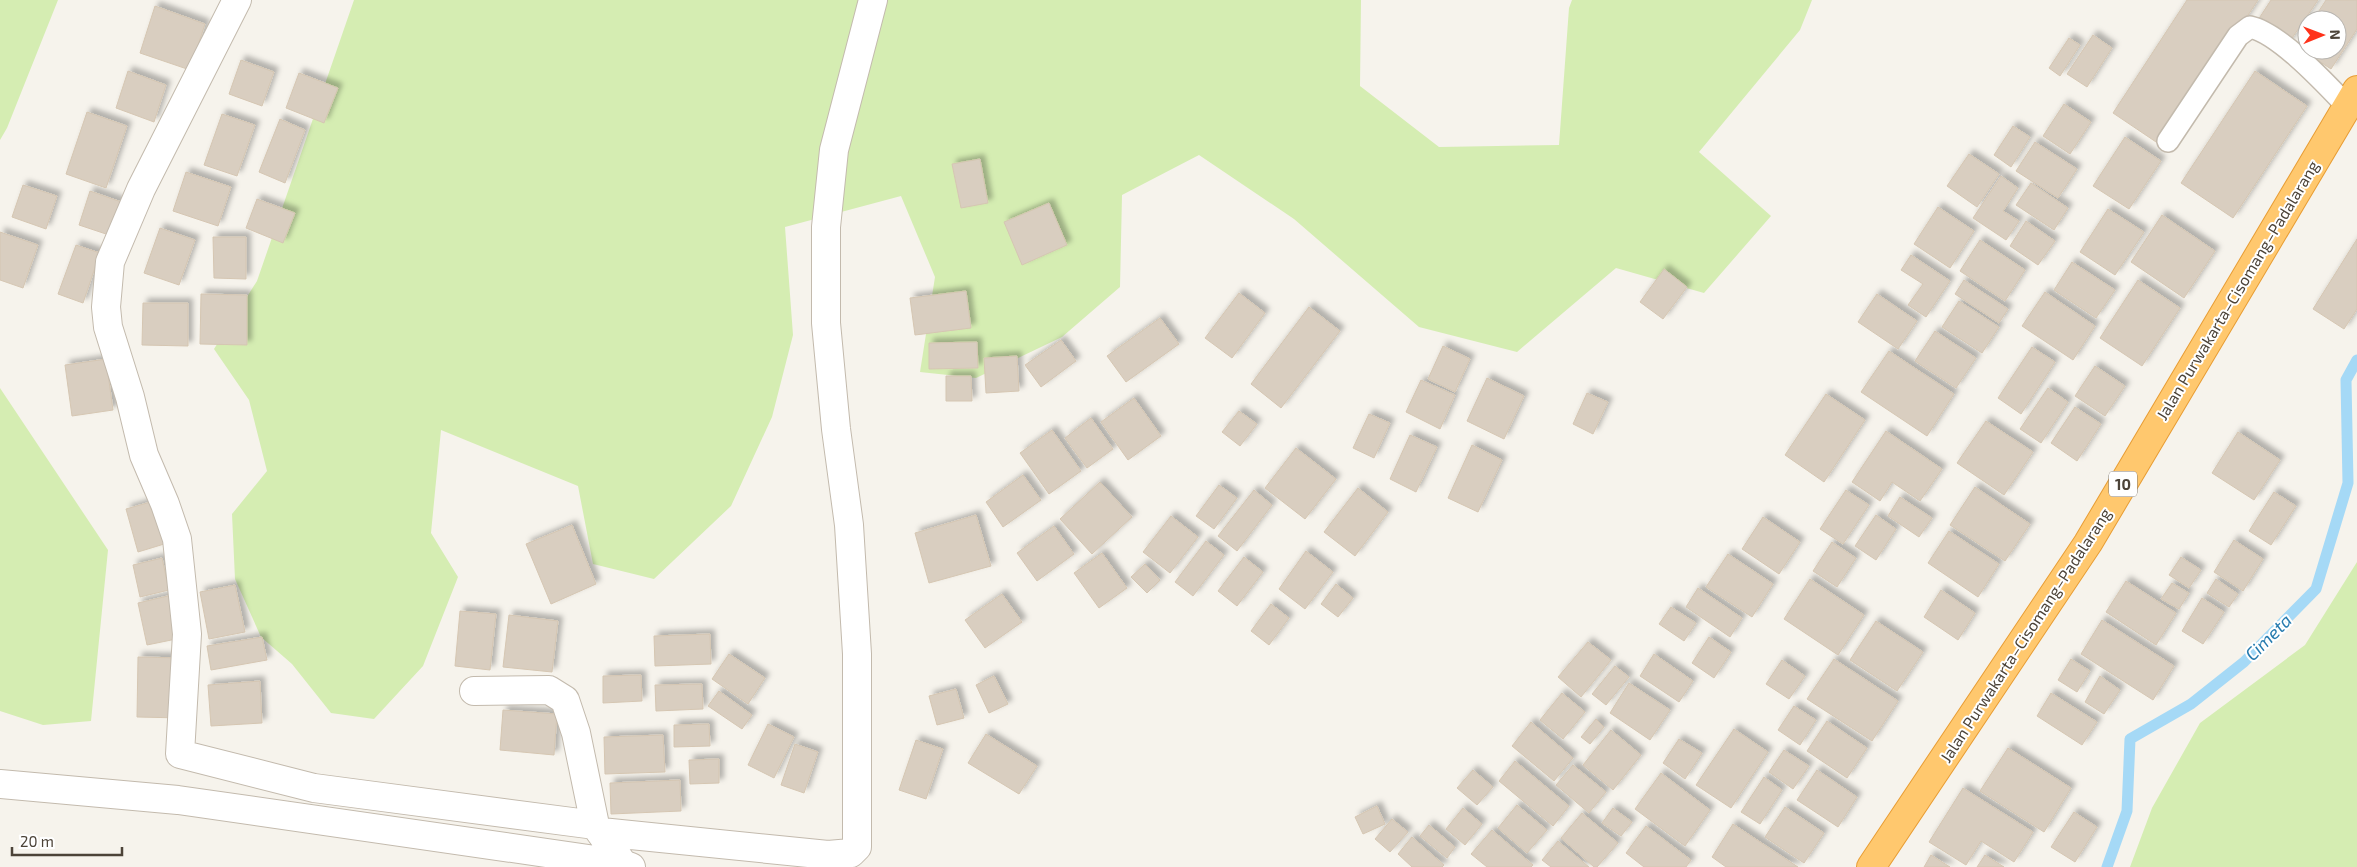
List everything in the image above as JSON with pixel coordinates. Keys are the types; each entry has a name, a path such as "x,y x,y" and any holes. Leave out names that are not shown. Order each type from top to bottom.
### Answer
{"highway":[{"name":"Jalan Purwakarta–Cisomang–Padalarang","path":"1877,865 2088,543 2352,98"}],"street":[{"path":"237,0 137,198 110,262 106,307 108,327 130,397 144,455 165,504 177,539 188,634 180,754 314,788 598,828 828,855 850,853 857,847 857,654 849,525 836,429 826,323 826,227 834,150 873,0"},
{"path":"474,691 548,690 564,700 576,733 598,828 627,865"},
{"path":"0,784 178,800 627,865"}],"lane":[{"path":"2168,141 2238,36 2250,26 2272,36 2324,82 2352,98"}],"green space":[{"path":"0,0 58,0 7,128 0,140"},
{"path":"354,0 1361,0 1360,86 1439,147 1559,145 1569,8 1572,0 1812,0 1800,30 1699,152 1771,216 1704,293 1616,268 1517,352 1419,327 1294,219 1199,155 1122,195 1120,287 1062,337 976,378 920,372 935,277 901,196 785,227 793,335 772,417 731,506 654,579 593,564 578,486 441,430 431,533 458,577 423,666 374,719 331,713 292,664 261,637 235,579 232,514 267,471 249,400 214,349 257,281"},
{"path":"0,388 108,550 91,721 43,725 0,711"},
{"path":"2357,562 2357,867 2130,867 2152,808 2200,723 2305,645"}],"building":[{"path":"2187,0 2258,0 2162,146 2113,113"},
{"path":"2271,0 2318,0 2311,10 2297,10 2297,31 2288,44 2256,23"},
{"path":"2326,0 2357,0 2357,29 2347,44 2347,10 2320,10"},
{"path":"155,6 205,24 190,70 140,53"},
{"path":"2093,35 2112,48 2087,87 2067,74"},
{"path":"2069,38 2080,45 2060,76 2049,68"},
{"path":"241,60 274,72 262,106 229,94"},
{"path":"2317,60 2337,60 2331,69"},
{"path":"128,71 166,85 154,122 116,108"},
{"path":"2255,71 2307,106 2233,218 2181,183"},
{"path":"299,73 338,88 324,123 286,108"},
{"path":"2064,104 2091,122 2070,154 2043,136"},
{"path":"87,112 127,126 106,188 66,174"},
{"path":"222,114 255,125 237,176 204,165"},
{"path":"280,119 305,130 285,183 259,172"},
{"path":"2013,126 2030,137 2011,167 1994,155"},
{"path":"2125,137 2161,161 2129,209 2093,186"},
{"path":"2035,142 2077,169 2058,198 2016,171"},
{"path":"1969,154 1999,174 1977,207 1947,186"},
{"path":"980,159 988,203 961,208 952,164"},
{"path":"186,172 231,187 218,226 173,211"},
{"path":"2001,176 2018,188 2003,211 2019,221 2006,240 1973,218"},
{"path":"2031,183 2068,208 2054,230 2016,205"},
{"path":"23,185 57,196 46,229 12,217"},
{"path":"90,191 130,205 118,238 79,225"},
{"path":"257,199 295,213 283,243 246,228"},
{"path":"1049,203 1067,245 1022,265 1004,222"},
{"path":"1938,207 1974,231 1950,268 1914,244"},
{"path":"2108,209 2144,232 2115,275 2080,252"},
{"path":"2162,215 2215,251 2184,298 2131,262"},
{"path":"2026,221 2055,241 2038,265 2010,246"},
{"path":"160,228 195,240 179,285 144,273"},
{"path":"0,232 38,245 23,288 0,280"},
{"path":"213,237 246,237 246,279 214,278"},
{"path":"2357,239 2357,309 2344,329 2313,309"},
{"path":"1980,240 2025,270 2005,301 1960,271"},
{"path":"76,245 100,253 83,303 58,294"},
{"path":"1911,255 1950,281 1926,317 1908,305 1923,284 1901,270"},
{"path":"2072,262 2115,290 2096,318 2054,290"},
{"path":"1664,269 1687,287 1663,319 1640,302"},
{"path":"1964,280 2008,309 1999,323 1955,294"},
{"path":"2138,280 2180,308 2142,366 2100,338"},
{"path":"966,291 971,328 915,335 910,298"},
{"path":"2045,292 2095,326 2073,360 2022,326"},
{"path":"1239,293 1265,313 1232,358 1205,338"},
{"path":"201,294 247,295 247,345 200,344"},
{"path":"1877,294 1917,321 1898,349 1858,322"},
{"path":"1959,301 1999,327 1982,353 1942,327"},
{"path":"143,303 188,303 188,346 142,345"},
{"path":"1309,307 1340,331 1281,408 1251,384"},
{"path":"1160,318 1179,344 1126,382 1107,356"},
{"path":"1935,331 1976,358 1956,388 1915,361"},
{"path":"1061,340 1076,361 1041,387 1025,365"},
{"path":"977,342 978,368 929,369 929,343"},
{"path":"1443,346 1470,359 1455,392 1428,379"},
{"path":"2032,347 2055,362 2021,414 1998,398"},
{"path":"1889,351 1954,394 1927,436 1861,392"},
{"path":"1017,356 1019,391 986,393 984,358"},
{"path":"106,359 113,410 72,416 65,365"},
{"path":"2095,366 2125,386 2105,416 2075,396"},
{"path":"946,376 971,376 972,401 946,401"},
{"path":"1487,378 1524,396 1504,439 1467,421"},
{"path":"1421,380 1455,395 1440,429 1406,412"},
{"path":"2048,388 2068,402 2041,443 2020,429"},
{"path":"1587,393 1608,402 1593,434 1573,424"},
{"path":"1826,394 1865,420 1824,482 1785,455"},
{"path":"1134,398 1161,436 1128,460 1101,422"},
{"path":"2075,407 2101,424 2077,461 2051,443"},
{"path":"1239,411 1257,424 1240,446 1222,432"},
{"path":"1369,414 1390,423 1374,458 1353,448"},
{"path":"1091,418 1113,449 1087,468 1065,438"},
{"path":"1986,421 2033,452 2004,495 1957,463"},
{"path":"1052,430 1081,471 1049,494 1020,453"},
{"path":"1886,431 1942,469 1920,501 1892,482 1880,501 1852,482"},
{"path":"2238,432 2280,460 2254,500 2212,473"},
{"path":"1410,435 1437,447 1416,492 1390,479"},
{"path":"1472,445 1502,460 1478,512 1448,498"},
{"path":"1296,448 1336,479 1305,519 1265,488"},
{"path":"1023,475 1041,500 1003,527 986,502"},
{"path":"1100,482 1132,517 1092,554 1060,519"},
{"path":"1219,485 1237,498 1214,529 1196,516"},
{"path":"1975,487 2030,524 2005,561 1950,525"},
{"path":"1358,488 1388,512 1355,556 1324,532"},
{"path":"1254,490 1272,505 1237,551 1218,536"},
{"path":"1846,490 1869,505 1843,544 1820,529"},
{"path":"2274,492 2296,506 2271,545 2249,531"},
{"path":"1900,497 1932,518 1919,537 1888,516"},
{"path":"161,499 174,541 138,552 126,509"},
{"path":"976,515 991,566 929,583 915,533"},
{"path":"1876,515 1896,529 1876,560 1855,546"},
{"path":"1171,516 1198,537 1170,573 1143,552"},
{"path":"1763,517 1800,542 1779,574 1742,549"},
{"path":"572,525 596,584 551,604 526,544"},
{"path":"1054,526 1074,554 1037,581 1017,553"},
{"path":"1949,531 1999,564 1978,597 1928,563"},
{"path":"2234,540 2263,559 2243,591 2214,572"},
{"path":"1206,541 1224,555 1193,596 1175,582"},
{"path":"1832,542 1856,558 1837,587 1813,571"},
{"path":"1306,551 1333,572 1305,609 1279,589"},
{"path":"1102,553 1127,588 1099,608 1074,573"},
{"path":"1728,554 1773,584 1752,617 1706,587"},
{"path":"1244,557 1263,572 1237,606 1218,591"},
{"path":"2181,557 2201,570 2189,588 2169,575"},
{"path":"162,558 169,590 140,597 133,565"},
{"path":"1145,564 1160,580 1147,593 1131,577"},
{"path":"1810,579 1864,615 1838,655 1784,619"},
{"path":"2216,579 2238,594 2229,607 2207,593"},
{"path":"2126,581 2176,613 2156,645 2106,612"},
{"path":"2172,583 2189,593 2179,609 2161,599"},
{"path":"1336,584 1353,598 1338,617 1321,604"},
{"path":"235,585 245,632 209,639 200,592"},
{"path":"1698,588 1742,618 1730,637 1686,607"},
{"path":"1941,590 1975,613 1958,640 1924,617"},
{"path":"176,594 186,637 147,645 138,603"},
{"path":"1002,594 1022,622 985,648 965,620"},
{"path":"2202,598 2224,612 2203,644 2182,631"},
{"path":"1271,604 1289,618 1269,645 1251,631"},
{"path":"1671,607 1696,623 1684,641 1659,624"},
{"path":"460,611 496,614 490,670 455,666"},
{"path":"509,615 558,621 552,672 503,667"},
{"path":"2102,620 2174,666 2153,700 2081,654"},
{"path":"1876,621 1923,652 1897,691 1850,660"},
{"path":"710,634 711,664 655,666 654,636"},
{"path":"262,637 267,660 211,670 207,646"},
{"path":"1709,637 1731,652 1714,678 1692,663"},
{"path":"1588,642 1611,660 1581,697 1558,677"},
{"path":"729,654 765,678 748,704 712,679"},
{"path":"1654,654 1693,681 1679,702 1640,676"},
{"path":"138,657 184,658 182,718 137,717"},
{"path":"1834,659 1898,701 1872,741 1807,699"},
{"path":"2071,659 2090,671 2077,692 2058,680"},
{"path":"1782,660 1805,676 1789,699 1766,684"},
{"path":"1615,666 1629,677 1606,705 1592,694"},
{"path":"641,675 642,701 603,703 603,676"},
{"path":"994,676 1008,704 989,713 976,685"},
{"path":"2100,676 2120,690 2104,714 2085,702"},
{"path":"260,681 262,723 211,726 208,685"},
{"path":"1629,683 1670,710 1650,740 1610,713"},
{"path":"702,684 703,709 656,711 655,685"},
{"path":"956,689 964,718 937,725 929,696"},
{"path":"719,691 752,715 742,729 708,706"},
{"path":"1562,693 1585,712 1563,739 1540,720"},
{"path":"2051,693 2097,722 2082,745 2037,716"},
{"path":"1794,706 1816,720 1800,745 1778,730"},
{"path":"503,710 557,714 554,755 500,750"},
{"path":"1596,719 1604,727 1590,744 1581,737"},
{"path":"1827,721 1867,748 1847,778 1807,751"},
{"path":"1531,722 1573,758 1554,781 1512,746"},
{"path":"709,724 710,746 674,747 674,725"},
{"path":"768,724 794,737 774,778 748,765"},
{"path":"1734,729 1768,752 1731,808 1696,785"},
{"path":"1611,730 1641,755 1613,790 1583,765"},
{"path":"986,734 1037,766 1019,794 968,763"},
{"path":"663,735 665,772 605,774 604,737"},
{"path":"1679,739 1702,753 1685,779 1663,763"},
{"path":"916,740 943,749 926,799 899,790"},
{"path":"795,744 818,752 804,793 781,785"},
{"path":"2008,748 2071,788 2044,832 1980,791"},
{"path":"1784,750 1809,766 1793,789 1769,772"},
{"path":"719,759 719,783 690,784 689,760"},
{"path":"1515,761 1569,806 1553,826 1499,781"},
{"path":"1573,765 1606,792 1589,813 1556,785"},
{"path":"1473,770 1493,787 1477,805 1457,788"},
{"path":"1817,770 1857,797 1838,827 1797,800"},
{"path":"1661,773 1710,810 1685,846 1635,809"},
{"path":"1764,777 1782,790 1760,824 1741,812"},
{"path":"680,780 681,811 611,814 610,783"},
{"path":"1963,788 2033,832 2014,862 1981,841 1966,865 1929,842"},
{"path":"1517,805 1547,830 1527,853 1498,828"},
{"path":"1377,806 1385,824 1363,834 1355,817"},
{"path":"1785,807 1824,833 1804,863 1765,837"},
{"path":"1463,808 1482,824 1465,845 1446,829"},
{"path":"1613,808 1632,822 1621,836 1602,823"},
{"path":"2074,812 2097,827 2075,862 2051,847"},
{"path":"1582,813 1618,843 1597,867 1594,867 1561,838"},
{"path":"1392,819 1408,832 1390,852 1375,839"},
{"path":"1733,824 1798,867 1726,867 1712,857"},
{"path":"1429,825 1455,847 1447,858 1420,836"},
{"path":"1646,826 1691,860 1686,867 1644,867 1626,853"},
{"path":"1492,830 1533,865 1531,867 1487,867 1471,854"},
{"path":"1412,837 1444,865 1442,867 1412,867 1398,854"},
{"path":"1558,841 1589,867 1551,867 1542,860"},
{"path":"1931,855 1950,867 1924,867"},
{"path":"1985,855 2004,867 1977,867"}],"waterway":[{"name":"Cimeta","path":"2107,867 2127,811 2130,739 2191,704 2244,662 2316,589 2348,483 2346,380 2357,360"}]}
